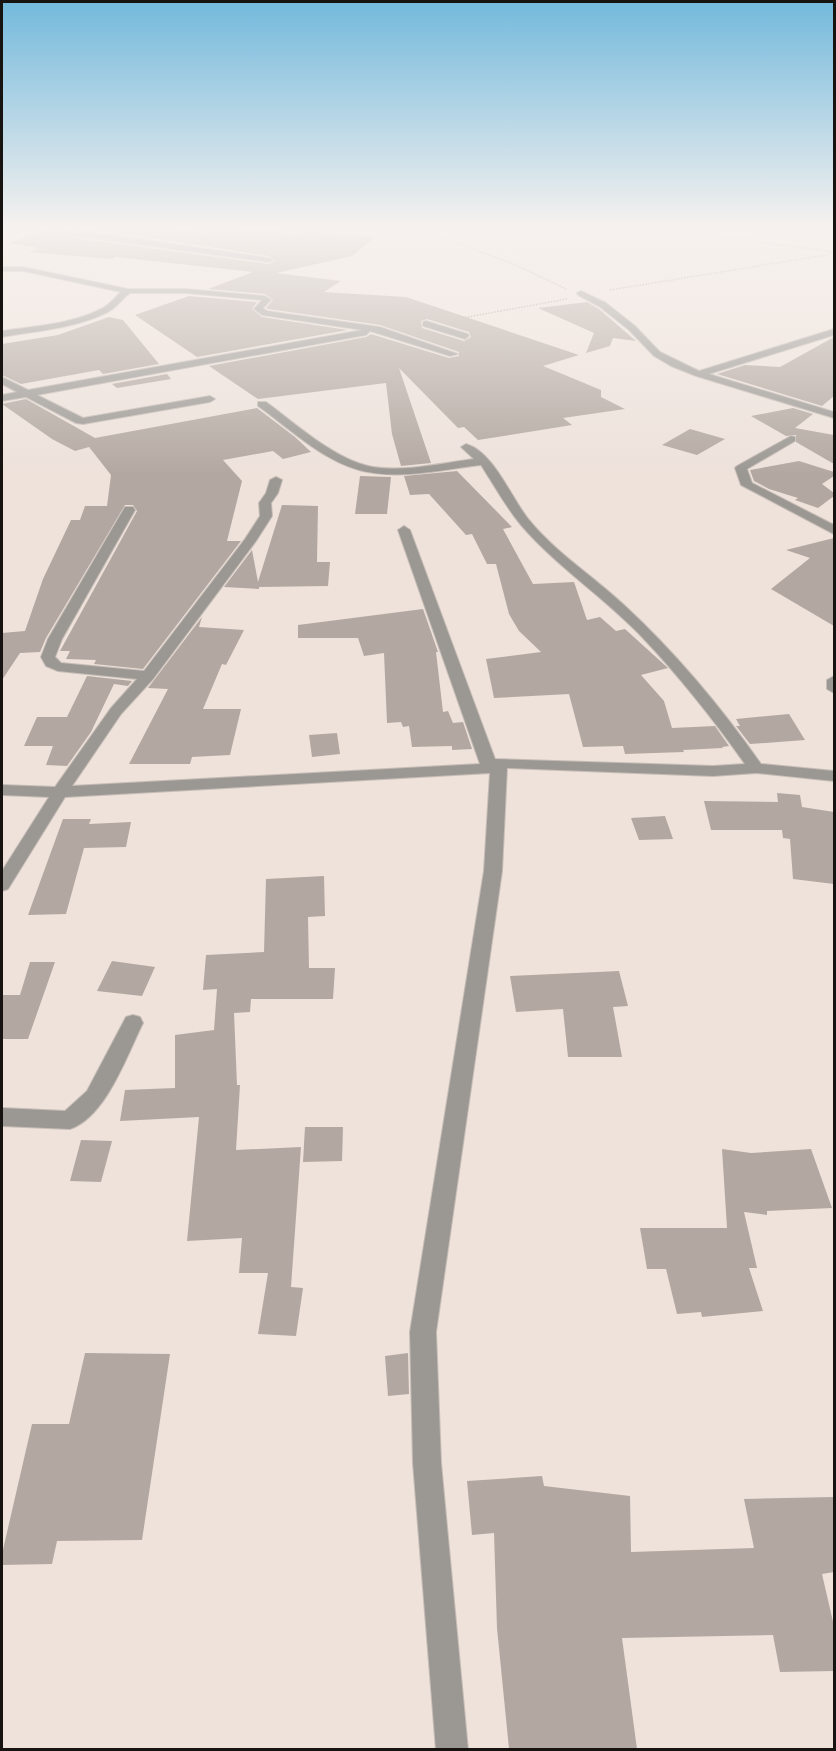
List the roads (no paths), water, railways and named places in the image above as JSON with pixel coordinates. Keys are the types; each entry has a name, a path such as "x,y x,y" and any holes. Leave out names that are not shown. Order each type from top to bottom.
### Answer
{"street":[{"path":"2,334 70,321 105,311"},
{"path":"261,311 381,330 453,354"},
{"path":"609,311 657,354 699,374 834,415"},
{"path":"426,324 465,336"},
{"path":"2,398 381,330"},
{"path":"699,374 834,332"},
{"path":"2,380 76,420 83,421 210,399"},
{"path":"262,404 342,459 372,470 392,471 484,461"},
{"path":"791,439 741,468 747,485 834,530"},
{"path":"466,447 484,461 525,522 556,554 608,597 647,634 732,734 756,768"},
{"path":"2,885 60,792 116,711 148,676 209,597 222,575 250,542 266,516 265,503 272,493 276,480"},
{"path":"129,510 55,639 48,657 51,663 58,667 148,676"},
{"path":"404,530 494,765 493,871 423,1332 427,1463 452,1749"},
{"path":"834,680 834,689"},
{"path":"2,790 60,792 494,765 713,771 756,768 834,776"},
{"path":"2,1117 70,1120 95,1097 133,1023"}]}
